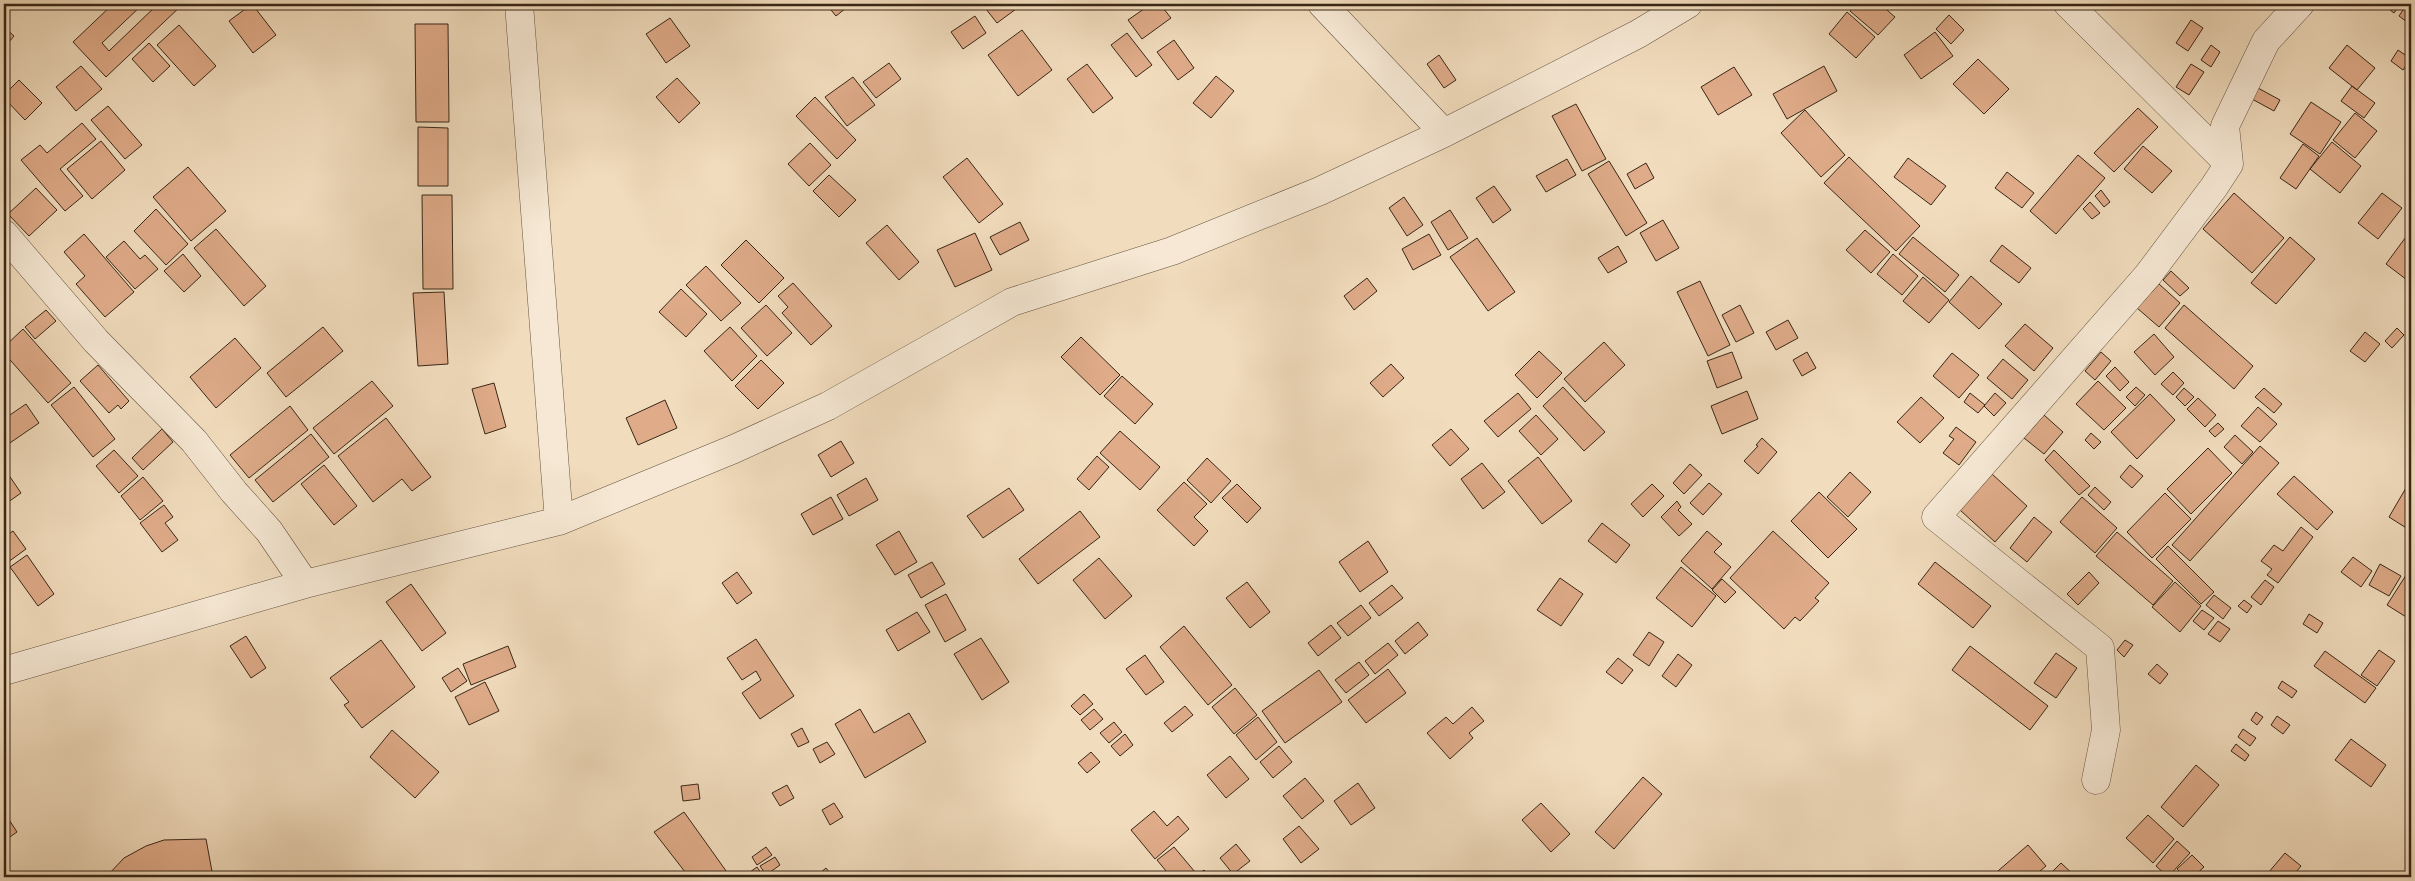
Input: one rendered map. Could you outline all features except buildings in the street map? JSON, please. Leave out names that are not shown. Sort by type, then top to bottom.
[{"type":"street","points":[[519,4],[559,521]]},
{"type":"street","points":[[1322,4],[1444,133]]},
{"type":"street","points":[[4,671],[305,584],[559,521],[734,449],[828,406],[1012,302],[1172,251],[1320,191],[1444,133],[1638,34],[1688,4]]},
{"type":"street","points":[[2068,4],[2229,164]]},
{"type":"street","points":[[2096,780],[2106,730],[2100,648],[1936,517],[2148,275],[2229,164],[2226,126],[2266,41],[2300,4]]},
{"type":"street","points":[[4,234],[96,341],[194,442],[268,531],[305,584]]}]
